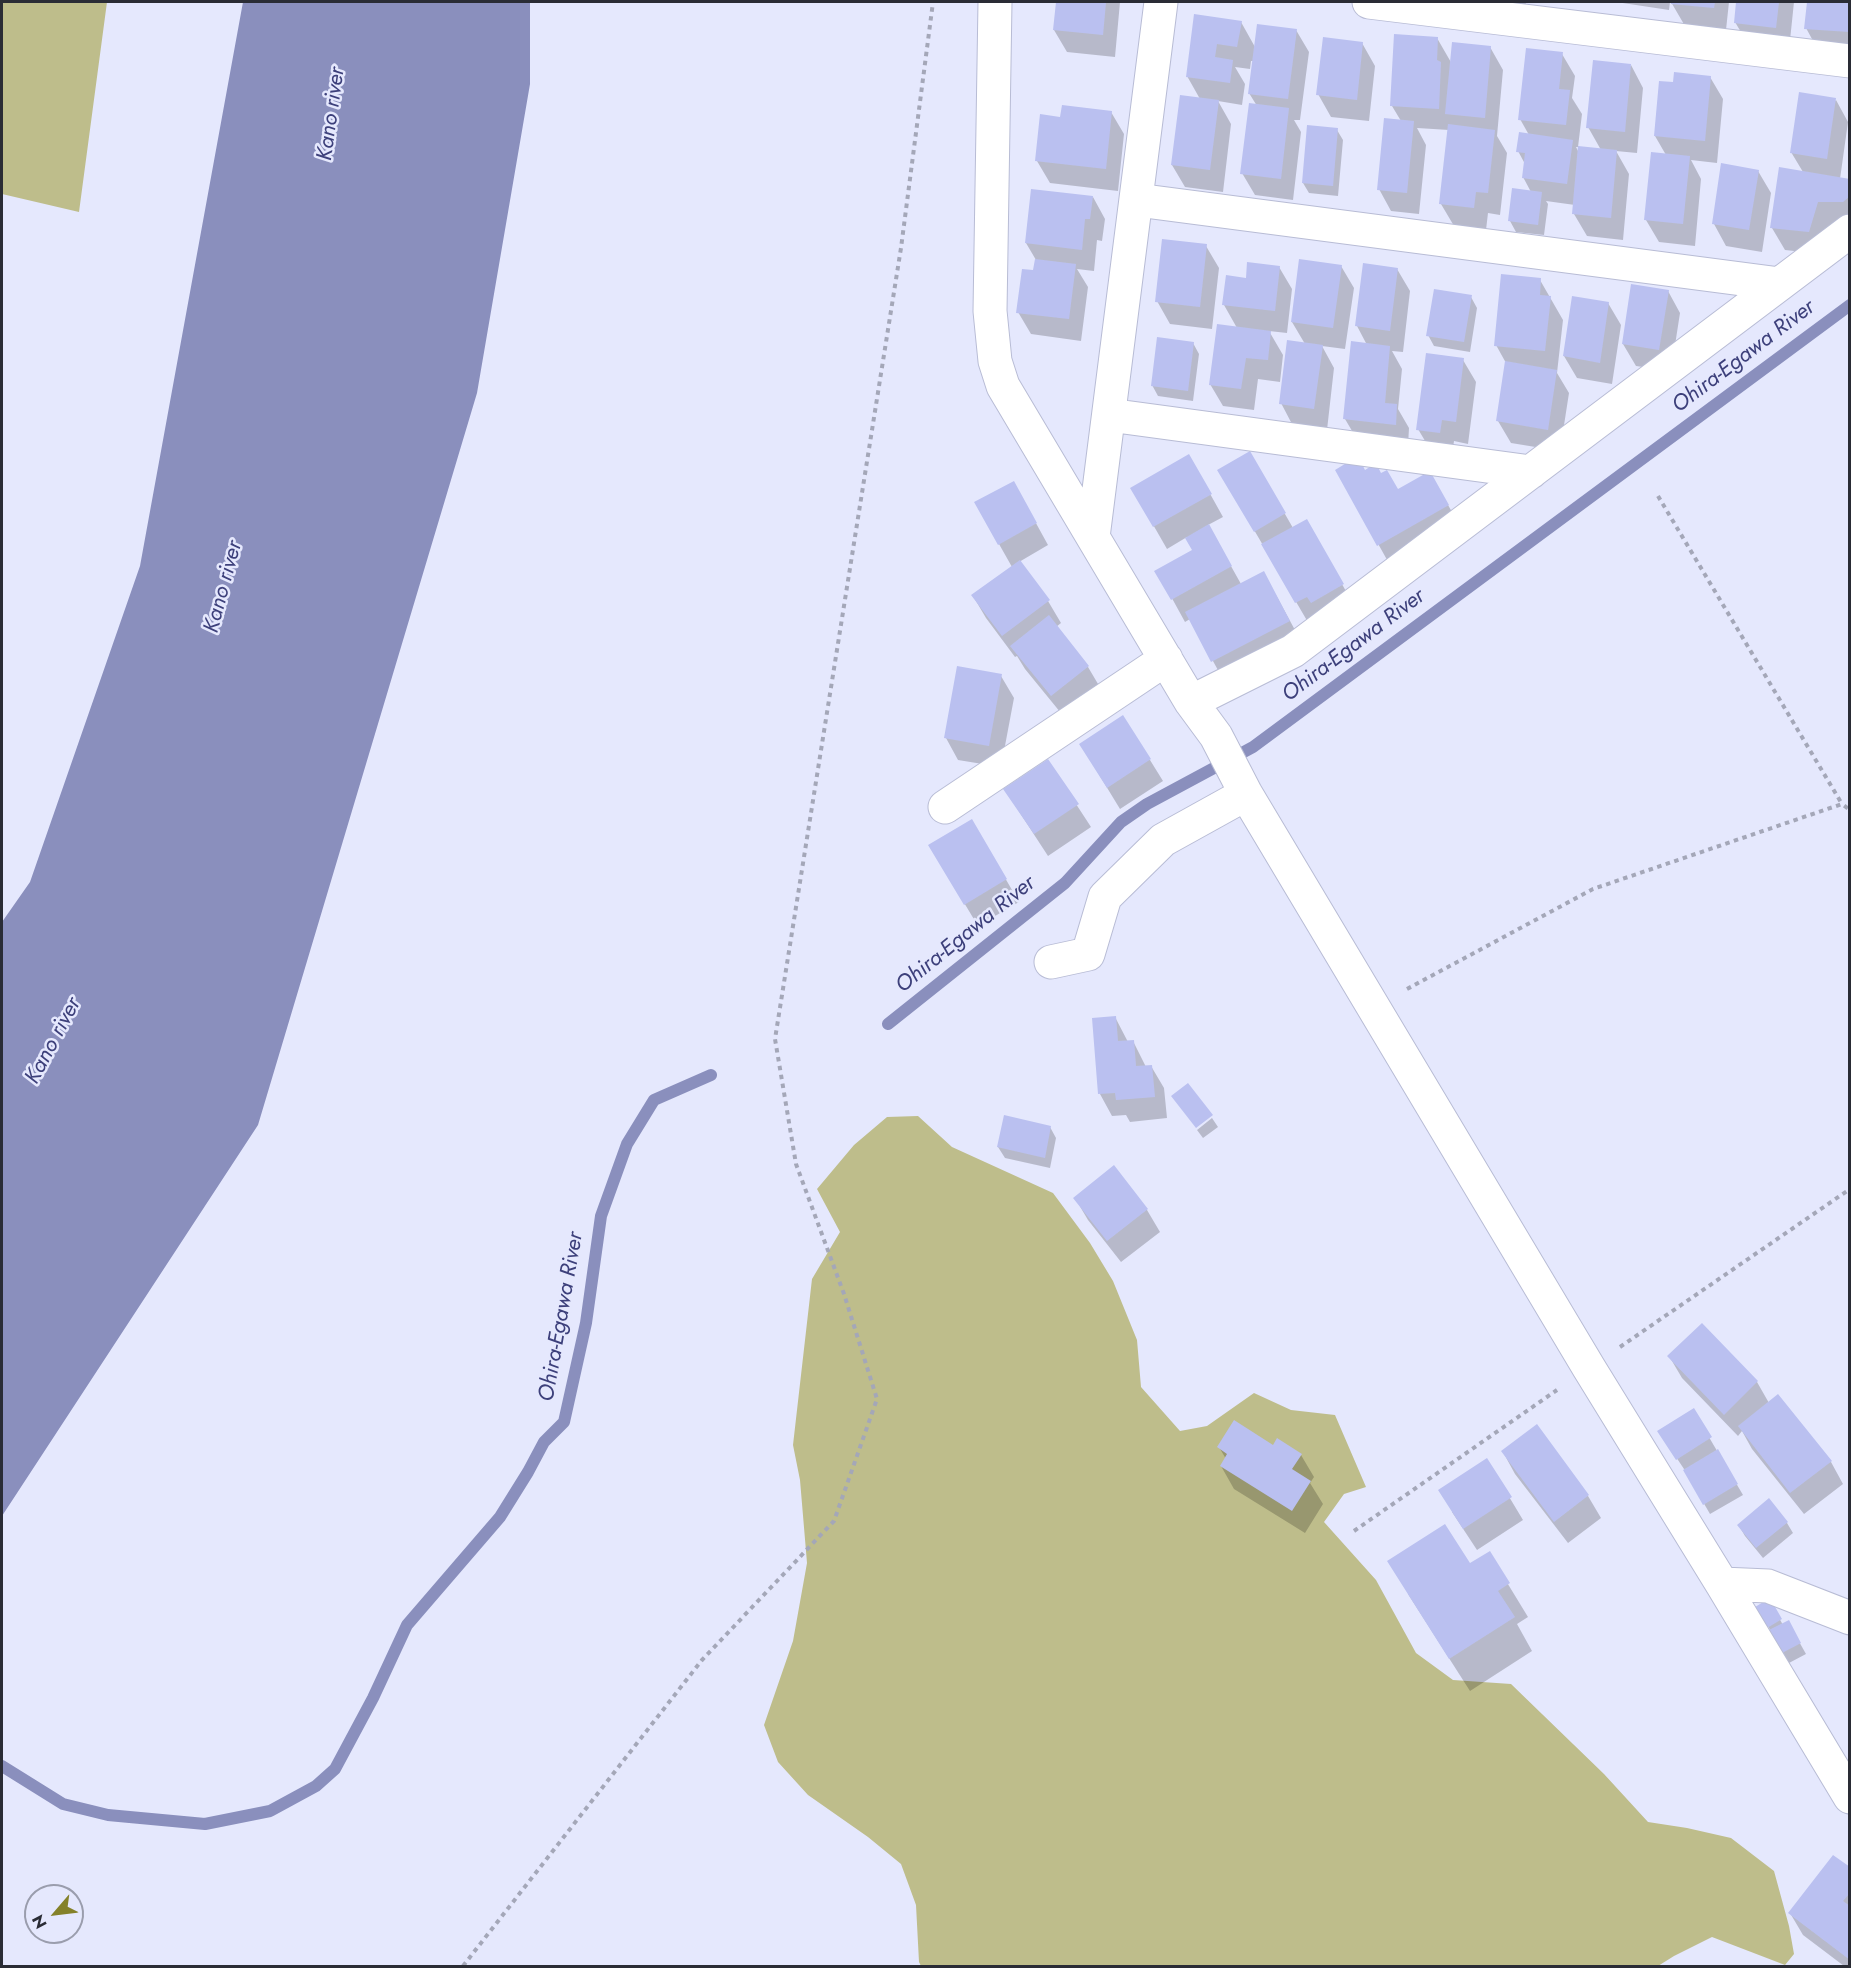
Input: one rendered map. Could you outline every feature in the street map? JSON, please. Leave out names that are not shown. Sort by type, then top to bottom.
[{"type":"street","points":[[996,2],[990,311],[995,362],[1003,386],[1191,702],[1216,735],[1244,789],[1589,1368],[1850,1797]]},
{"type":"street","points":[[1093,537],[1161,2]]},
{"type":"street","points":[[1369,2],[1850,61]]},
{"type":"street","points":[[1137,200],[1780,284]]},
{"type":"street","points":[[1191,702],[1293,651],[1850,231]]},
{"type":"street","points":[[1109,415],[1531,472]]},
{"type":"street","points":[[945,807],[1166,659]]},
{"type":"street","points":[[1051,962],[1088,954],[1105,897],[1162,840],[1244,789]]},
{"type":"street","points":[[1722,1584],[1768,1586],[1850,1618]]},
{"type":"path","points":[[463,1966],[702,1659],[834,1521],[877,1399],[844,1294],[796,1164],[775,1039],[901,248],[933,2]]},
{"type":"path","points":[[1658,495],[1842,804],[1850,810]]},
{"type":"path","points":[[1375,1007],[1593,889],[1842,804]]},
{"type":"shaded area","points":[[2,2],[107,2],[79,212],[2,194]]},
{"type":"shaded area","points":[[918,1116],[952,1147],[1053,1193],[1090,1243],[1113,1281],[1137,1340],[1141,1387],[1180,1431],[1207,1426],[1254,1393],[1291,1410],[1335,1415],[1366,1487],[1344,1494],[1324,1522],[1376,1580],[1416,1653],[1453,1680],[1511,1684],[1604,1774],[1648,1822],[1731,1838],[1774,1871],[1794,1954],[1785,1965],[1712,1937],[1658,1966],[921,1966],[916,1905],[901,1864],[868,1837],[808,1795],[778,1762],[764,1725],[793,1641],[807,1563],[800,1480],[793,1445],[812,1279],[840,1232],[817,1189],[854,1145],[887,1117]]},
{"type":"water","name":"Kano river","points":[[243,2],[530,2],[530,84],[477,393],[258,1125],[2,1516],[2,922],[30,882],[140,566]]},
{"type":"building","points":[[1056,2],[1106,2],[1103,35],[1053,30]]},
{"type":"building","points":[[1671,2],[1715,2],[1714,8],[1671,4]]},
{"type":"building","points":[[1736,2],[1779,2],[1776,28],[1734,23]]},
{"type":"building","points":[[1807,2],[1850,2],[1850,32],[1804,29]]},
{"type":"building","points":[[1194,14],[1242,21],[1237,47],[1217,44],[1215,57],[1233,60],[1230,83],[1186,77]]},
{"type":"building","points":[[1257,24],[1297,29],[1288,99],[1248,94]]},
{"type":"building","points":[[1394,34],[1438,37],[1437,60],[1441,62],[1439,109],[1390,106]]},
{"type":"building","points":[[1323,37],[1363,42],[1357,100],[1316,95]]},
{"type":"building","points":[[1452,42],[1491,46],[1485,118],[1445,114]]},
{"type":"building","points":[[1526,48],[1563,52],[1559,89],[1570,90],[1566,125],[1518,120]]},
{"type":"building","points":[[1593,60],[1631,64],[1625,132],[1586,128]]},
{"type":"building","points":[[1674,72],[1711,76],[1705,141],[1654,136],[1659,81],[1673,82]]},
{"type":"building","points":[[1799,92],[1836,98],[1827,159],[1790,153]]},
{"type":"building","points":[[1180,95],[1219,100],[1210,170],[1171,165]]},
{"type":"building","points":[[1249,103],[1289,108],[1281,179],[1240,174]]},
{"type":"building","points":[[1062,105],[1112,111],[1106,169],[1035,161],[1040,114],[1060,117]]},
{"type":"building","points":[[1384,118],[1414,121],[1407,193],[1377,190]]},
{"type":"building","points":[[1448,124],[1495,130],[1488,193],[1476,192],[1474,208],[1439,204]]},
{"type":"building","points":[[1307,125],[1338,128],[1333,186],[1302,183]]},
{"type":"building","points":[[1519,132],[1573,140],[1567,184],[1522,178],[1525,153],[1516,152]]},
{"type":"building","points":[[1578,146],[1617,150],[1611,218],[1572,214]]},
{"type":"building","points":[[1651,152],[1690,156],[1683,224],[1644,220]]},
{"type":"building","points":[[1721,163],[1759,170],[1749,230],[1712,224]]},
{"type":"building","points":[[1779,167],[1850,179],[1850,196],[1843,202],[1818,202],[1809,232],[1770,228]]},
{"type":"building","points":[[1512,188],[1542,192],[1538,225],[1508,221]]},
{"type":"building","points":[[1031,189],[1093,196],[1090,219],[1085,219],[1082,250],[1025,243]]},
{"type":"building","points":[[1162,239],[1207,244],[1200,307],[1155,302]]},
{"type":"building","points":[[1035,259],[1076,264],[1069,319],[1016,313],[1022,269],[1033,270]]},
{"type":"building","points":[[1299,259],[1342,265],[1333,328],[1291,322]]},
{"type":"building","points":[[1247,262],[1280,266],[1275,311],[1222,305],[1226,275],[1246,278]]},
{"type":"building","points":[[1363,263],[1398,268],[1390,331],[1355,326]]},
{"type":"building","points":[[1501,274],[1541,278],[1540,295],[1551,296],[1545,351],[1494,346]]},
{"type":"building","points":[[1631,284],[1669,290],[1659,350],[1622,344]]},
{"type":"building","points":[[1434,289],[1472,295],[1464,342],[1426,336]]},
{"type":"building","points":[[1572,296],[1609,302],[1600,363],[1563,356]]},
{"type":"building","points":[[1217,324],[1271,331],[1268,360],[1246,358],[1241,389],[1209,385]]},
{"type":"building","points":[[1157,337],[1194,342],[1188,391],[1151,386]]},
{"type":"building","points":[[1287,340],[1323,345],[1314,409],[1279,404]]},
{"type":"building","points":[[1351,341],[1390,346],[1385,403],[1397,404],[1396,425],[1343,419]]},
{"type":"building","points":[[1426,353],[1464,358],[1456,422],[1442,420],[1440,433],[1416,430]]},
{"type":"building","points":[[1505,361],[1557,370],[1548,430],[1496,421]]},
{"type":"building","points":[[1250,451],[1286,513],[1254,532],[1217,470]]},
{"type":"building","points":[[1189,454],[1212,494],[1153,527],[1130,488]]},
{"type":"building","points":[[1358,456],[1365,470],[1376,463],[1381,473],[1387,470],[1398,489],[1430,471],[1449,505],[1377,546],[1335,470]]},
{"type":"building","points":[[1014,481],[1037,523],[998,545],[974,502]]},
{"type":"building","points":[[1307,519],[1344,584],[1311,603],[1307,597],[1295,603],[1261,544]]},
{"type":"building","points":[[1209,524],[1232,566],[1171,600],[1154,571],[1192,550],[1185,538]]},
{"type":"building","points":[[1020,560],[1050,600],[1002,636],[971,595]]},
{"type":"building","points":[[1264,571],[1290,621],[1211,662],[1185,612]]},
{"type":"building","points":[[1049,615],[1089,666],[1051,696],[1010,646]]},
{"type":"building","points":[[957,666],[1002,674],[989,746],[944,738]]},
{"type":"building","points":[[1123,715],[1151,759],[1107,788],[1079,744]]},
{"type":"building","points":[[1048,759],[1079,804],[1034,834],[1003,789]]},
{"type":"building","points":[[972,819],[1007,879],[964,905],[928,845]]},
{"type":"building","points":[[1116,1016],[1118,1041],[1134,1040],[1136,1066],[1152,1065],[1155,1097],[1116,1100],[1115,1093],[1098,1094],[1092,1018]]},
{"type":"building","points":[[1188,1083],[1213,1115],[1196,1128],[1171,1096]]},
{"type":"building","points":[[1004,1115],[1051,1126],[1045,1158],[997,1147]]},
{"type":"building","points":[[1114,1165],[1148,1209],[1107,1241],[1073,1198]]},
{"type":"building","points":[[1702,1323],[1758,1381],[1724,1415],[1667,1356]]},
{"type":"building","points":[[1778,1394],[1832,1461],[1790,1493],[1738,1426]]},
{"type":"building","points":[[1694,1408],[1712,1437],[1676,1460],[1657,1431]]},
{"type":"building","points":[[1234,1420],[1273,1445],[1277,1438],[1302,1454],[1292,1469],[1311,1481],[1292,1511],[1220,1466],[1227,1454],[1217,1447]]},
{"type":"building","points":[[1537,1424],[1589,1495],[1554,1522],[1501,1451]]},
{"type":"building","points":[[1718,1449],[1738,1484],[1703,1505],[1683,1470]]},
{"type":"building","points":[[1487,1458],[1512,1497],[1463,1529],[1438,1490]]},
{"type":"building","points":[[1769,1498],[1788,1522],[1756,1548],[1737,1525]]},
{"type":"building","points":[[1445,1524],[1470,1563],[1490,1551],[1510,1583],[1498,1591],[1515,1617],[1449,1659],[1387,1561]]},
{"type":"building","points":[[1770,1598],[1782,1619],[1767,1628],[1755,1607]]},
{"type":"building","points":[[1789,1620],[1801,1643],[1782,1653],[1769,1630]]},
{"type":"building","points":[[1833,1855],[1850,1867],[1850,1893],[1843,1901],[1850,1906],[1850,1960],[1788,1913]]},
{"type":"waterway","name":"Ohira-Egawa River","points":[[888,1024],[1065,883],[1121,822],[1147,804],[1253,747],[1850,305]]},
{"type":"waterway","name":"Ohira-Egawa River","points":[[2,1766],[63,1804],[108,1815],[205,1824],[270,1811],[316,1786],[335,1769],[373,1698],[407,1625],[500,1517],[544,1442],[564,1422],[586,1323],[601,1216],[627,1144],[654,1100],[711,1075]]}]
